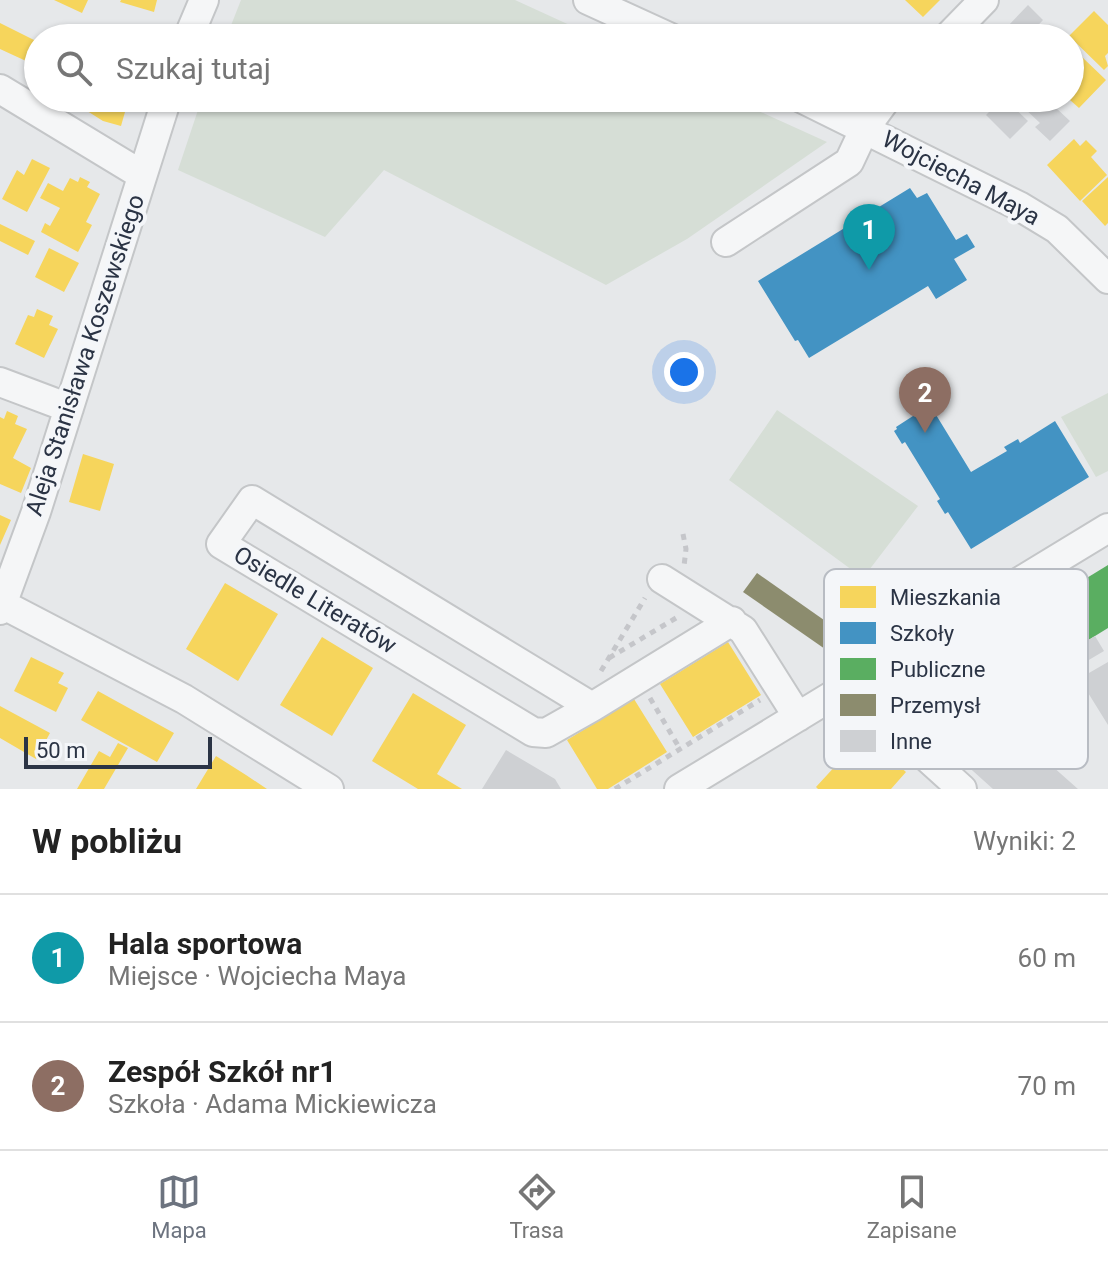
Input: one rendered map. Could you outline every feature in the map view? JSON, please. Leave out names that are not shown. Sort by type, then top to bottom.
[{"type":"street","points":[[194,24],[204,0]]},
{"type":"street","points":[[588,0],[640,24]]},
{"type":"street","points":[[961,24],[984,0]]},
{"type":"street","points":[[0,89],[24,104]]},
{"type":"street","points":[[38,112],[142,175]]},
{"type":"street","name":"Aleja Stanisława Koszewskiego","points":[[1,606],[69,408],[162,112]]},
{"type":"street","name":"Wojciecha Maya","points":[[831,112],[1019,206],[1057,229],[1108,279]]},
{"type":"street","points":[[726,242],[849,162],[865,128],[877,112]]},
{"type":"street","points":[[0,382],[69,408]]},
{"type":"street","name":"Osiedle Literatów","points":[[592,707],[252,500],[221,544],[533,732],[546,733],[592,707],[639,679],[732,621]]},
{"type":"street","points":[[1041,569],[1108,528]]},
{"type":"street","points":[[662,579],[743,630],[798,717]]},
{"type":"street","points":[[1,606],[184,699],[329,789]]},
{"type":"street","points":[[679,789],[824,701]]},
{"type":"street","points":[[932,769],[948,785]]},
{"type":"path","points":[[598,677],[649,591],[662,579]]},
{"type":"path","points":[[608,658],[682,614]]},
{"type":"path","points":[[639,679],[680,749]]},
{"type":"path","points":[[615,789],[780,688]]},
{"type":"shaded area","points":[[241,0],[515,0],[567,24],[232,24]]},
{"type":"shaded area","points":[[197,112],[761,112],[827,142],[687,239],[606,285],[384,170],[325,237],[178,170]]},
{"type":"shaded area","points":[[1108,393],[1108,471],[1096,477],[1061,417]]},
{"type":"shaded area","points":[[777,410],[918,506],[870,569],[851,569],[729,480]]},
{"type":"building: Mieszkania","points":[[54,0],[88,0],[82,13]]},
{"type":"building: Mieszkania","points":[[121,0],[157,0],[154,12]]},
{"type":"building: Mieszkania","points":[[905,0],[940,0],[923,17]]},
{"type":"building: Mieszkania","points":[[1094,11],[1108,25],[1108,53],[1105,56],[1108,66],[1104,70],[1084,51],[1084,24],[1081,24]]},
{"type":"building: Mieszkania","points":[[0,23],[24,35],[24,60],[0,49]]},
{"type":"building: Mieszkania","points":[[1084,59],[1106,80],[1084,103]]},
{"type":"building: Mieszkania","points":[[89,112],[125,112],[121,126],[103,121]]},
{"type":"building: Mieszkania","points":[[1074,139],[1080,146],[1086,140],[1097,151],[1091,157],[1107,175],[1080,201],[1047,165]]},
{"type":"building: Mieszkania","points":[[32,159],[50,168],[27,212],[2,199],[17,170],[24,175]]},
{"type":"building: Mieszkania","points":[[80,177],[90,182],[87,187],[100,194],[86,222],[92,225],[78,252],[41,232],[45,223],[50,226],[60,208],[40,198],[48,183],[63,191],[70,178],[78,182]]},
{"type":"building: Mieszkania","points":[[1108,177],[1108,223],[1105,226],[1082,201]]},
{"type":"building: Mieszkania","points":[[0,224],[35,241],[28,255],[0,241]]},
{"type":"building: Mieszkania","points":[[49,248],[79,263],[64,292],[35,277]]},
{"type":"building: Mieszkania","points":[[37,309],[53,316],[49,325],[58,329],[44,358],[15,344],[28,315],[34,317]]},
{"type":"building: Mieszkania","points":[[7,411],[18,416],[15,424],[27,429],[13,458],[31,468],[21,493],[0,484],[0,417],[4,419]]},
{"type":"building: Mieszkania","points":[[83,454],[114,464],[100,511],[69,502]]},
{"type":"building: Mieszkania","points":[[0,515],[11,520],[0,545]]},
{"type":"building: Mieszkania","points":[[225,583],[278,614],[238,681],[186,649]]},
{"type":"building: Mieszkania","points":[[322,637],[373,668],[332,736],[280,705]]},
{"type":"building: Mieszkania","points":[[728,642],[761,695],[693,737],[660,684]]},
{"type":"building: Mieszkania","points":[[31,657],[64,673],[58,683],[68,688],[56,712],[14,691]]},
{"type":"building: Mieszkania","points":[[98,691],[174,733],[157,762],[81,720]]},
{"type":"building: Mieszkania","points":[[413,693],[466,725],[437,774],[462,789],[418,789],[372,761]]},
{"type":"building: Mieszkania","points":[[634,699],[667,752],[608,789],[597,789],[567,740]]},
{"type":"building: Mieszkania","points":[[0,706],[50,733],[36,759],[0,738]]},
{"type":"building: Mieszkania","points":[[118,743],[128,748],[104,789],[77,789],[99,751],[110,757]]},
{"type":"building: Mieszkania","points":[[216,756],[246,775],[267,789],[196,789]]},
{"type":"building: Mieszkania","points":[[833,769],[903,769],[906,772],[891,789],[816,787]]},
{"type":"building: Szkoły","points":[[910,188],[917,198],[927,193],[956,240],[967,234],[975,247],[954,259],[967,280],[936,299],[928,286],[809,358],[758,281]]},
{"type":"building: Szkoły","points":[[930,405],[971,472],[1007,451],[1004,447],[1018,439],[1020,443],[1055,421],[1089,477],[971,549],[948,512],[945,514],[937,501],[940,499],[905,442],[902,444],[894,431]]},
{"type":"building: Publiczne","points":[[1108,565],[1108,628],[1088,640],[1088,577]]},
{"type":"building: Przemysł","points":[[757,573],[824,620],[824,648],[743,592]]},
{"type":"building: Inne","points":[[1028,5],[1043,20],[1039,24],[1010,24]]},
{"type":"building: Inne","points":[[989,112],[1019,112],[1028,121],[1010,139],[986,115]]},
{"type":"building: Inne","points":[[1028,112],[1060,112],[1070,121],[1050,141],[1035,127],[1040,123]]},
{"type":"building: Inne","points":[[1095,636],[1104,651],[1088,660],[1088,640]]},
{"type":"building: Inne","points":[[1108,662],[1108,725],[1088,693],[1088,674]]},
{"type":"building: Inne","points":[[506,750],[555,779],[561,789],[482,789]]},
{"type":"building: Inne","points":[[971,769],[1055,769],[1078,789],[993,789]]},
{"type":"place","name":"Hala sportowa","points":[[869,270]]},
{"type":"place","name":"Zespół Szkół nr1","points":[[925,433]]}]
